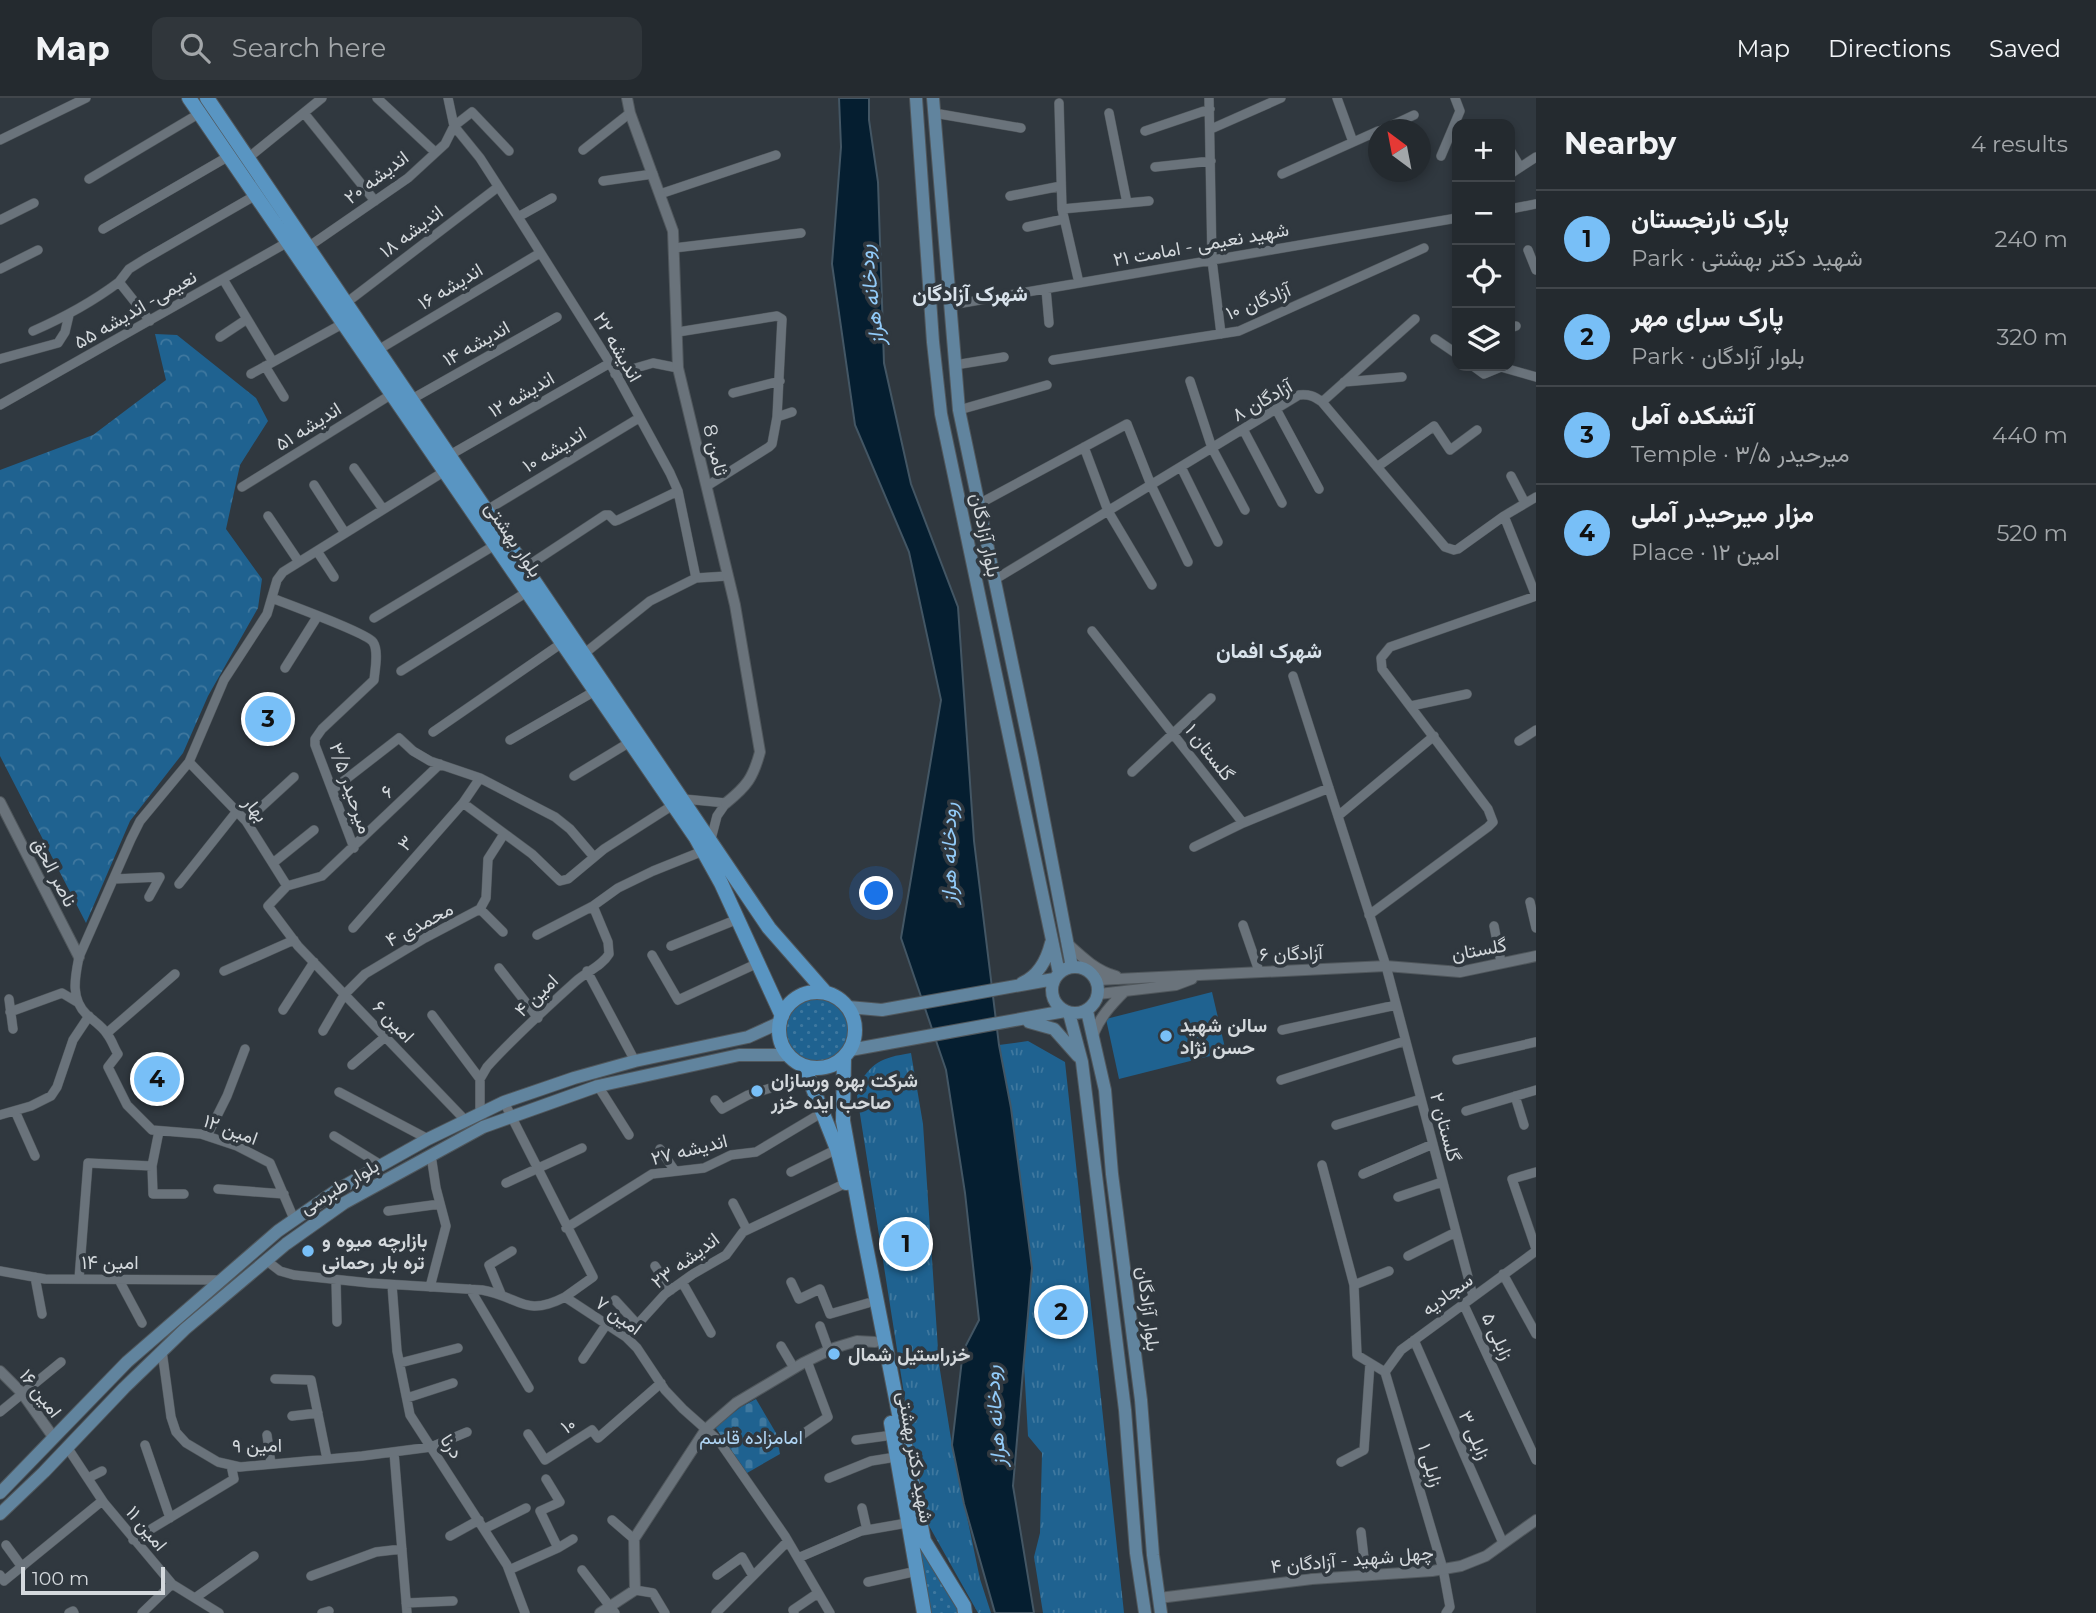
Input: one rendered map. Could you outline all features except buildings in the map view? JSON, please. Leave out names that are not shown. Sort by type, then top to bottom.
[{"type":"main road","name":"بلوار بهشتی","points":[[189,98],[344,323],[450,454],[585,653],[707,845],[769,928],[826,993]]},
{"type":"main road","name":"بلوار بهشتی","points":[[207,98],[378,349],[445,471],[630,742],[678,802]]},
{"type":"main road","name":"بلوار آزادگان","points":[[916,98],[933,342],[941,414],[1052,937],[1057,976]]},
{"type":"main road","name":"بلوار آزادگان","points":[[933,98],[959,410],[1031,751],[1072,967]]},
{"type":"main road","points":[[1007,727],[1024,721]]},
{"type":"main road","points":[[1013,754],[1031,751]]},
{"type":"main road","name":"بلوار بهشتی","points":[[707,845],[781,1019]]},
{"type":"main road","points":[[1015,986],[1031,979],[1047,957],[1052,937]]},
{"type":"main road","points":[[847,1054],[855,1028],[848,1007],[826,993],[815,992],[795,999],[781,1019],[780,1040],[789,1055],[806,1071],[825,1067],[847,1054],[887,1041],[1067,1012],[1079,1014],[1095,1004],[1099,994],[1097,980],[1087,969],[1072,967],[1057,976],[1015,986],[882,1010],[848,1007]]},
{"type":"main road","points":[[1057,976],[1052,988],[1053,997],[1057,1006],[1067,1012]]},
{"type":"main road","name":"بلوار آزادگان","points":[[1087,1010],[1105,1090],[1161,1613]]},
{"type":"main road","name":"بلوار آزادگان","points":[[1067,1012],[1082,1062],[1125,1410],[1136,1553],[1145,1613]]},
{"type":"main road","name":"بلوار طبرسی","points":[[0,1493],[127,1362],[220,1280],[295,1219],[337,1190],[465,1119],[504,1102],[573,1078],[635,1061],[748,1037],[781,1019]]},
{"type":"main road","points":[[1022,1020],[1054,1029],[1082,1062]]},
{"type":"main road","name":"شهید دکتر بهشتی","points":[[847,1054],[843,1121],[923,1541],[964,1606],[965,1613]]},
{"type":"main road","name":"بلوار طبرسی","points":[[0,1514],[162,1351],[311,1224],[344,1203],[431,1155],[510,1116],[598,1086],[739,1055],[789,1055]]},
{"type":"main road","name":"شهید دکتر بهشتی","points":[[806,1071],[837,1149],[846,1183],[924,1613]]},
{"type":"main road","points":[[1111,1308],[1129,1305]]},
{"type":"main road","points":[[1115,1341],[1133,1338]]},
{"type":"street","points":[[0,140],[86,98]]},
{"type":"street","points":[[248,158],[322,98]]},
{"type":"street","points":[[377,98],[435,152]]},
{"type":"street","points":[[448,98],[454,126],[472,112],[509,151]]},
{"type":"street","name":"ثامن 8","points":[[627,98],[630,114],[673,231],[678,368],[735,605],[760,752],[755,772],[746,788],[726,803]]},
{"type":"street","points":[[1209,98],[1212,260],[1221,334]]},
{"type":"street","points":[[1211,129],[1281,98]]},
{"type":"street","points":[[1337,98],[1353,142]]},
{"type":"street","points":[[1441,156],[1461,111],[1455,98]]},
{"type":"street","points":[[1059,103],[1063,214],[1079,283]]},
{"type":"street","points":[[1145,131],[1210,109]]},
{"type":"street","points":[[89,180],[200,113]]},
{"type":"street","points":[[304,113],[375,201]]},
{"type":"street","points":[[934,113],[1021,128]]},
{"type":"street","points":[[1109,113],[1128,203]]},
{"type":"street","points":[[583,150],[630,114]]},
{"type":"street","points":[[1405,119],[1414,115]]},
{"type":"street","name":"اندیشه ۲۰","points":[[308,247],[408,178],[444,144],[454,126]]},
{"type":"street","name":"اندیشه ۲۲","points":[[454,126],[480,158],[610,363],[678,491],[696,578]]},
{"type":"street","points":[[1282,174],[1368,135]]},
{"type":"street","points":[[660,194],[776,155]]},
{"type":"street","points":[[103,229],[229,156]]},
{"type":"street","points":[[1515,170],[1536,157]]},
{"type":"street","points":[[1515,158],[1520,167]]},
{"type":"street","points":[[1155,167],[1212,162]]},
{"type":"street","points":[[603,181],[653,174]]},
{"type":"street","points":[[1010,196],[1061,186]]},
{"type":"street","name":"اندیشه ۱۸","points":[[346,303],[498,187]]},
{"type":"street","points":[[33,331],[93,301],[145,259],[256,195]]},
{"type":"street","points":[[518,217],[552,198]]},
{"type":"street","points":[[1027,227],[1063,214],[1149,201]]},
{"type":"street","points":[[0,220],[34,204]]},
{"type":"street","points":[[1515,208],[1536,204]]},
{"type":"street","name":"شهید نعیمی - امامت ۲۱","points":[[951,305],[1452,219]]},
{"type":"street","points":[[674,248],[801,233]]},
{"type":"street","name":"نعیمی- اندیشه ۵۵","points":[[0,405],[288,242]]},
{"type":"street","name":"آزادگان ۱۰","points":[[1053,360],[1239,331],[1424,248]]},
{"type":"street","points":[[0,270],[38,250]]},
{"type":"street","points":[[1528,250],[1536,270]]},
{"type":"street","name":"اندیشه ۱۶","points":[[378,349],[540,253]]},
{"type":"street","points":[[223,279],[247,319],[284,397]]},
{"type":"street","points":[[118,282],[150,321]]},
{"type":"street","points":[[1046,289],[1049,323]]},
{"type":"street","points":[[0,359],[58,343],[65,332],[69,315]]},
{"type":"street","points":[[678,331],[777,316],[782,319],[780,381],[772,444],[707,486]]},
{"type":"street","name":"اندیشه ۱۴","points":[[402,397],[557,317]]},
{"type":"street","points":[[220,337],[247,319]]},
{"type":"street","points":[[1322,402],[1415,319]]},
{"type":"street","points":[[251,374],[344,323]]},
{"type":"street","points":[[1435,339],[1452,351]]},
{"type":"street","points":[[955,365],[1004,357]]},
{"type":"street","name":"اندیشه ۱۲","points":[[450,454],[610,363]]},
{"type":"street","points":[[615,374],[653,363],[678,368]]},
{"type":"street","points":[[1515,370],[1536,377]]},
{"type":"street","points":[[1345,382],[1402,377]]},
{"type":"street","points":[[733,393],[780,381]]},
{"type":"street","points":[[1190,381],[1212,448],[1245,510]]},
{"type":"street","points":[[959,410],[1047,385]]},
{"type":"street","name":"آزادگان ۸","points":[[994,580],[1299,395],[1311,395],[1322,402],[1449,550],[1458,549],[1504,516]]},
{"type":"street","name":"اندیشه ۵۱","points":[[242,487],[402,397]]},
{"type":"street","points":[[1276,409],[1319,489]]},
{"type":"street","points":[[776,417],[792,412]]},
{"type":"street","name":"اندیشه ۱۰","points":[[487,510],[639,418]]},
{"type":"street","points":[[977,505],[1127,424],[1151,485],[1188,562]]},
{"type":"street","points":[[1377,467],[1434,426],[1450,450],[1477,430]]},
{"type":"street","points":[[1243,429],[1282,503]]},
{"type":"street","points":[[1084,447],[1108,511],[1152,585]]},
{"type":"street","points":[[1181,467],[1218,542]]},
{"type":"street","points":[[354,468],[383,509]]},
{"type":"street","points":[[78,1002],[75,989],[79,957],[131,839],[140,821],[189,762],[223,680],[267,614],[277,580],[283,572],[445,471]]},
{"type":"street","points":[[1510,477],[1525,503]]},
{"type":"street","points":[[314,485],[345,533]]},
{"type":"street","points":[[526,567],[605,515],[618,520],[678,491]]},
{"type":"street","points":[[1369,915],[1493,822],[1488,809],[1382,669],[1381,658],[1384,651],[1390,647],[1536,596],[1504,516],[1536,497]]},
{"type":"street","points":[[268,516],[299,562]]},
{"type":"street","points":[[373,618],[495,545]]},
{"type":"street","points":[[317,551],[334,577]]},
{"type":"street","points":[[585,653],[650,601],[696,578],[727,576]]},
{"type":"street","points":[[401,671],[527,592]]},
{"type":"street","points":[[272,598],[317,617],[285,668]]},
{"type":"street","name":"میرحیدر ۳/۵","points":[[317,617],[350,628],[373,642],[376,652],[374,680],[317,734],[315,745],[354,848]]},
{"type":"street","name":"گلستان ۱","points":[[1092,631],[1243,823]]},
{"type":"street","points":[[433,732],[562,643]]},
{"type":"street","points":[[1293,676],[1385,967]]},
{"type":"street","points":[[510,740],[595,691]]},
{"type":"street","points":[[1411,706],[1466,694]]},
{"type":"street","points":[[1132,772],[1211,698]]},
{"type":"street","points":[[1519,741],[1536,730]]},
{"type":"street","points":[[1338,816],[1434,736]]},
{"type":"street","points":[[332,790],[399,738],[430,761],[480,778],[555,817],[570,829],[594,857]]},
{"type":"street","points":[[574,776],[630,742]]},
{"type":"street","name":"بهار","points":[[189,762],[246,821],[287,886]]},
{"type":"street","name":"۶","points":[[287,886],[322,876],[440,764]]},
{"type":"street","points":[[246,821],[294,777]]},
{"type":"street","name":"۳","points":[[353,928],[463,803],[480,778]]},
{"type":"street","points":[[1194,847],[1243,823],[1329,788]]},
{"type":"street","name":"ناصر الحق","points":[[0,802],[79,957]]},
{"type":"street","points":[[463,803],[532,854],[553,877],[564,881],[594,857],[678,802],[726,803]]},
{"type":"street","points":[[537,935],[593,906],[618,888],[707,845],[717,816],[726,803]]},
{"type":"street","points":[[179,884],[237,810]]},
{"type":"street","points":[[272,863],[314,830]]},
{"type":"street","name":"محمدی ۴","points":[[323,1031],[344,995],[365,974],[480,909],[486,898],[488,859],[504,834]]},
{"type":"street","points":[[114,879],[160,877],[149,897]]},
{"type":"street","name":"امین ۶","points":[[287,886],[268,906],[296,943],[465,1119]]},
{"type":"street","points":[[1530,902],[1536,928]]},
{"type":"street","name":"امین ۴","points":[[480,1079],[487,1066],[501,1052],[587,971],[603,962],[610,949],[593,906]]},
{"type":"street","points":[[480,909],[503,932]]},
{"type":"street","points":[[671,946],[738,919]]},
{"type":"street","points":[[1242,925],[1259,971]]},
{"type":"street","points":[[1494,926],[1501,962]]},
{"type":"street","points":[[224,971],[296,943]]},
{"type":"street","points":[[1069,945],[1085,960],[1106,973],[1122,978]]},
{"type":"street","points":[[652,955],[678,1000],[758,963]]},
{"type":"street","name":"گلستان","points":[[1385,967],[1448,973],[1536,956]]},
{"type":"street","points":[[283,1010],[314,962]]},
{"type":"street","name":"آزادگان ۶","points":[[1097,980],[1385,967]]},
{"type":"street","name":"گلستان ۲","points":[[1385,967],[1473,1296]]},
{"type":"street","points":[[499,968],[538,1018]]},
{"type":"street","points":[[587,971],[635,1061]]},
{"type":"street","points":[[107,1032],[175,974]]},
{"type":"street","name":"آزادگان ۶","points":[[1099,994],[1176,985],[1198,977]]},
{"type":"street","points":[[1093,1035],[1098,1021],[1125,991]]},
{"type":"street","points":[[10,1012],[62,993],[78,1002],[107,1032],[118,1054],[108,1068],[127,1105],[152,1130],[159,1131],[152,1166],[153,1194],[184,1194]]},
{"type":"street","points":[[9,999],[13,1029]]},
{"type":"street","points":[[1282,1030],[1396,1005]]},
{"type":"street","points":[[432,1014],[480,1079],[480,1112]]},
{"type":"street","points":[[0,1115],[32,1106],[51,1096],[58,1087],[73,1040],[89,1016]]},
{"type":"street","points":[[352,1065],[385,1037]]},
{"type":"street","points":[[1281,1080],[1405,1041]]},
{"type":"street","points":[[1457,1060],[1536,1042]]},
{"type":"street","points":[[207,1136],[227,1096],[245,1049]]},
{"type":"street","points":[[715,1100],[722,1109],[806,1071]]},
{"type":"street","points":[[598,1086],[629,1135]]},
{"type":"street","points":[[1466,1111],[1536,1090]]},
{"type":"street","points":[[339,1092],[428,1139]]},
{"type":"street","points":[[1515,1096],[1524,1125]]},
{"type":"street","points":[[1336,1125],[1421,1099]]},
{"type":"street","points":[[267,1261],[280,1271],[295,1275],[392,1285],[470,1289],[501,1294],[534,1308],[547,1306],[565,1297],[593,1277],[504,1102]]},
{"type":"street","points":[[15,1111],[35,1156]]},
{"type":"street","name":"اندیشه ۲۷","points":[[566,1228],[652,1174],[704,1168],[731,1155],[756,1152],[823,1112]]},
{"type":"street","name":"امین ۱۲","points":[[159,1131],[207,1136],[237,1146],[270,1163],[295,1219]]},
{"type":"street","points":[[334,1136],[381,1165]]},
{"type":"street","points":[[1363,1174],[1433,1144]]},
{"type":"street","points":[[506,1183],[582,1148]]},
{"type":"street","points":[[660,1149],[674,1171]]},
{"type":"street","points":[[791,1172],[837,1149]]},
{"type":"street","points":[[429,1287],[446,1226],[431,1155]]},
{"type":"street","points":[[79,1279],[88,1163],[152,1166]]},
{"type":"street","points":[[1322,1165],[1354,1285],[1357,1355],[1385,1372]]},
{"type":"street","points":[[1536,1172],[1513,1179],[1536,1250]]},
{"type":"street","points":[[1398,1197],[1443,1182]]},
{"type":"street","name":"اندیشه ۲۳","points":[[626,1337],[671,1290],[726,1255],[743,1232],[846,1183]]},
{"type":"street","points":[[218,1189],[284,1194]]},
{"type":"street","points":[[733,1203],[747,1230]]},
{"type":"street","points":[[388,1211],[440,1204]]},
{"type":"street","points":[[1408,1256],[1456,1232]]},
{"type":"street","name":"سجادیه","points":[[1385,1372],[1401,1350],[1536,1250]]},
{"type":"street","points":[[501,1294],[489,1265],[512,1251]]},
{"type":"street","points":[[654,1266],[671,1290]]},
{"type":"street","name":"امین ۱۴","points":[[0,1271],[35,1277],[79,1279],[220,1280]]},
{"type":"street","points":[[1354,1285],[1389,1271]]},
{"type":"street","points":[[1503,1274],[1536,1334]]},
{"type":"street","points":[[35,1277],[42,1314]]},
{"type":"street","points":[[119,1280],[142,1323]]},
{"type":"street","points":[[336,1280],[337,1322]]},
{"type":"street","points":[[682,1282],[711,1334]]},
{"type":"street","points":[[791,1282],[799,1299],[820,1289],[830,1314],[868,1303]]},
{"type":"street","name":"درنا","points":[[392,1285],[400,1363],[410,1415],[509,1570],[524,1613]]},
{"type":"street","points":[[470,1289],[529,1388]]},
{"type":"street","name":"امین ۷","points":[[565,1297],[626,1337],[683,1409],[706,1429],[733,1459],[788,1541],[830,1613]]},
{"type":"street","points":[[615,1300],[637,1324]]},
{"type":"street","name":"زابلی ۵","points":[[1463,1303],[1536,1460]]},
{"type":"street","points":[[583,1359],[606,1325]]},
{"type":"street","points":[[820,1326],[829,1351]]},
{"type":"street","name":"زابلی ۳","points":[[1414,1340],[1503,1544]]},
{"type":"street","points":[[635,1590],[634,1539],[706,1429],[736,1403],[807,1361],[857,1341],[875,1342]]},
{"type":"street","points":[[780,1346],[794,1368]]},
{"type":"street","points":[[400,1363],[458,1348]]},
{"type":"street","name":"امین ۹","points":[[162,1351],[171,1417],[176,1432],[186,1443],[218,1462],[240,1467],[431,1447],[467,1432]]},
{"type":"street","points":[[800,1436],[828,1417],[807,1361]]},
{"type":"street","points":[[0,1412],[61,1362]]},
{"type":"street","points":[[1340,1462],[1364,1450],[1370,1363]]},
{"type":"street","name":"امین ۱۶","points":[[0,1371],[22,1393],[54,1438]]},
{"type":"street","name":"زابلی ۱","points":[[1385,1372],[1443,1569],[1450,1607],[1446,1613]]},
{"type":"street","points":[[275,1379],[311,1380],[327,1459]]},
{"type":"street","points":[[407,1398],[453,1383]]},
{"type":"street","name":"۱۰","points":[[528,1434],[545,1460],[593,1430],[598,1438],[661,1383]]},
{"type":"street","points":[[292,1416],[318,1413]]},
{"type":"street","points":[[267,1435],[271,1464]]},
{"type":"street","points":[[856,1440],[893,1435]]},
{"type":"street","points":[[145,1445],[170,1518]]},
{"type":"street","name":"امین ۱۱","points":[[67,1447],[102,1502],[172,1584],[215,1612]]},
{"type":"street","points":[[394,1451],[407,1608],[453,1601]]},
{"type":"street","points":[[829,1478],[871,1461],[896,1457]]},
{"type":"street","points":[[133,1540],[234,1479],[231,1465]]},
{"type":"street","points":[[88,1478],[102,1471]]},
{"type":"street","points":[[546,1479],[560,1502],[540,1511],[558,1548]]},
{"type":"street","points":[[0,1575],[4,1581],[102,1502]]},
{"type":"street","points":[[484,1529],[526,1508]]},
{"type":"street","points":[[862,1508],[867,1530]]},
{"type":"street","points":[[450,1536],[478,1520]]},
{"type":"street","points":[[612,1520],[634,1539]]},
{"type":"street","name":"چهل شهید - آزادگان ۴","points":[[1159,1598],[1461,1566],[1486,1556],[1536,1520]]},
{"type":"street","points":[[798,1558],[867,1530],[908,1523]]},
{"type":"street","points":[[1360,1532],[1366,1575]]},
{"type":"street","points":[[509,1570],[573,1539]]},
{"type":"street","points":[[716,1613],[788,1541]]},
{"type":"street","points":[[6,1545],[22,1567]]},
{"type":"street","points":[[311,1576],[376,1552],[402,1549]]},
{"type":"street","points":[[195,1598],[254,1556]]},
{"type":"street","points":[[717,1575],[742,1558],[753,1576]]},
{"type":"street","points":[[582,1570],[594,1589],[613,1610]]},
{"type":"street","points":[[868,1582],[917,1572]]},
{"type":"street","points":[[142,1613],[172,1584]]},
{"type":"street","points":[[600,1613],[613,1610],[635,1590],[653,1592],[666,1613]]},
{"type":"street","points":[[794,1613],[793,1611],[818,1593]]},
{"type":"green space","points":[[155,334],[177,335],[256,398],[268,421],[240,465],[226,529],[262,579],[258,608],[208,696],[183,753],[130,821],[86,923],[0,756],[0,470],[93,435],[166,380]]},
{"type":"green space","points":[[817,992],[831,995],[844,1003],[852,1016],[855,1030],[852,1044],[844,1057],[831,1065],[817,1068],[803,1065],[790,1057],[782,1044],[779,1030],[782,1016],[790,1003],[803,995]]},
{"type":"green space","name":"سالن شهید حسن نژاد","points":[[1212,992],[1226,1052],[1119,1079],[1106,1019]]},
{"type":"green space","points":[[1028,1041],[1065,1062],[1124,1613],[1043,1613],[1034,1557],[1040,1533],[1042,1453],[1028,1436],[1024,1365],[1032,1268],[1011,1108],[999,1045]]},
{"type":"green space","points":[[911,1053],[923,1124],[939,1364],[952,1445],[980,1579],[991,1613],[978,1613],[928,1524],[913,1451],[856,1089],[872,1067],[884,1059]]},
{"type":"green space","name":"امامزاده قاسم","points":[[756,1399],[776,1433],[780,1454],[747,1473],[715,1427]]},
{"type":"green space","points":[[913,1517],[954,1597],[959,1613],[929,1613]]},
{"type":"water","name":"رودخانه هراز","points":[[839,98],[869,98],[869,120],[878,182],[884,363],[911,484],[958,607],[974,841],[999,1045],[1011,1108],[1032,1268],[1013,1486],[1034,1613],[995,1613],[964,1504],[952,1445],[963,1351],[979,1320],[965,1193],[946,1070],[901,938],[941,700],[909,552],[855,425],[832,264],[841,147]]},
{"type":"place","name":"آتشکده آمل","points":[[268,719]]},
{"type":"place","name":"سالن شهید حسن نژاد","points":[[1166,1036]]},
{"type":"place","name":"مزار میرحیدر آملی","points":[[157,1079]]},
{"type":"place","name":"شرکت بهره ورسازان صاحب ایده خزر","points":[[757,1091]]},
{"type":"place","name":"پارک نارنجستان","points":[[906,1244]]},
{"type":"place","name":"بازارچه میوه و تره بار رحمانی","points":[[308,1251]]},
{"type":"place","name":"پارک سرای مهر","points":[[1061,1312]]},
{"type":"place","name":"خزراستیل شمال","points":[[834,1354]]},
{"type":"district","name":"شهرک آزادگان","points":[[970,294]]},
{"type":"district","name":"شهرک افمان","points":[[1269,651]]}]
